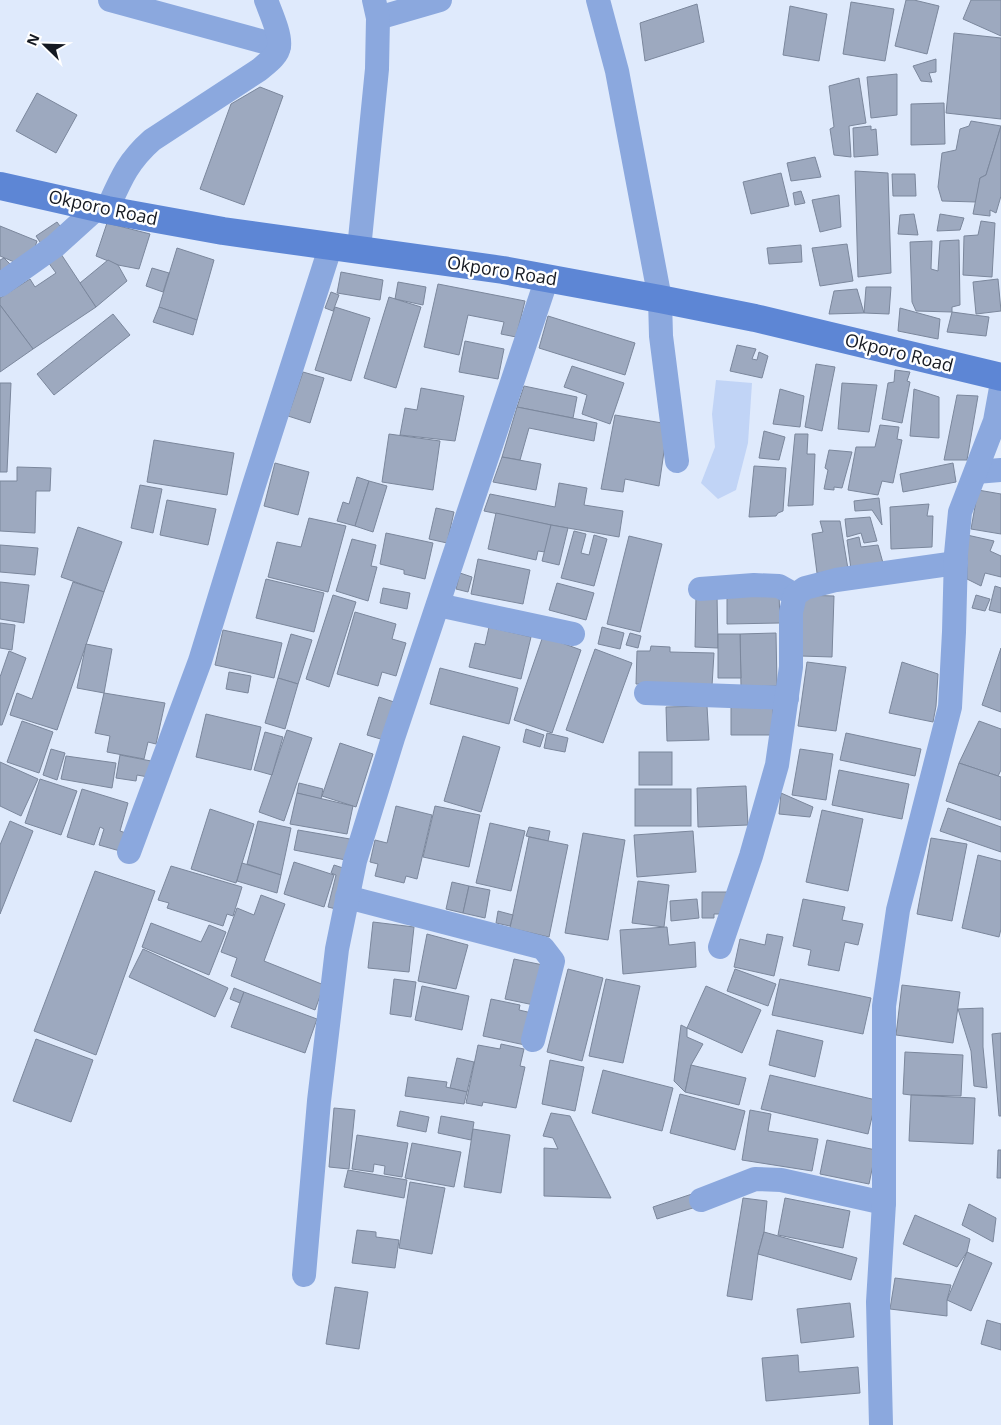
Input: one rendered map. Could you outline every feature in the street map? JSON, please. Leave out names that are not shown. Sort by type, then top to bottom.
[{"type":"main road","name":"Okporo Road","points":[[0,186],[102,209],[223,231],[503,270],[660,298],[755,318],[1001,377]]},
{"type":"street","points":[[110,0],[279,46]]},
{"type":"street","points":[[0,285],[55,246],[102,209],[138,152],[152,140],[259,70],[273,57],[279,46],[277,32],[266,0]]},
{"type":"street","points":[[359,249],[377,69],[376,9],[440,0]]},
{"type":"street","points":[[598,0],[618,71],[660,298],[661,336],[677,461]]},
{"type":"street","points":[[129,852],[200,661],[253,488],[331,246]]},
{"type":"street","points":[[304,1275],[319,1100],[337,949],[355,861],[392,738],[547,278]]},
{"type":"street","points":[[881,1425],[878,1302],[884,1204],[884,1006],[898,910],[950,708],[960,512],[994,422],[1001,388]]},
{"type":"street","points":[[976,472],[1001,470]]},
{"type":"street","points":[[720,947],[751,856],[777,765],[791,667],[792,612],[795,595],[805,588],[836,580],[956,563]]},
{"type":"street","points":[[700,590],[754,585],[779,586],[795,595]]},
{"type":"street","points":[[438,605],[573,634]]},
{"type":"street","points":[[646,694],[787,698]]},
{"type":"street","points":[[347,897],[543,948],[552,961],[533,1040]]},
{"type":"street","points":[[701,1200],[755,1179],[781,1180],[884,1204]]},
{"type":"shaded area","points":[[716,380],[752,383],[748,443],[736,490],[718,499],[701,483],[715,447],[712,414]]},
{"type":"building","points":[[906,0],[939,6],[927,54],[895,46]]},
{"type":"building","points":[[971,0],[1001,0],[1001,36],[963,19]]},
{"type":"building","points":[[851,2],[894,9],[885,61],[843,54]]},
{"type":"building","points":[[697,4],[704,42],[645,61],[640,23]]},
{"type":"building","points":[[790,6],[827,14],[819,61],[783,55]]},
{"type":"building","points":[[954,33],[1001,38],[1001,119],[946,113]]},
{"type":"building","points":[[936,59],[936,72],[929,73],[932,82],[921,81],[913,66]]},
{"type":"building","points":[[897,74],[897,115],[871,118],[867,77]]},
{"type":"building","points":[[859,78],[866,123],[849,126],[851,157],[834,155],[830,129],[834,127],[829,86]]},
{"type":"building","points":[[260,87],[283,96],[244,205],[200,189],[231,104]]},
{"type":"building","points":[[37,93],[77,115],[56,153],[16,131]]},
{"type":"building","points":[[944,103],[945,144],[911,145],[911,104]]},
{"type":"building","points":[[971,121],[1001,126],[986,175],[980,178],[976,202],[942,201],[938,187],[942,153],[956,150],[960,129],[969,126]]},
{"type":"building","points":[[871,126],[871,130],[876,129],[878,155],[854,157],[853,128]]},
{"type":"building","points":[[1001,126],[1001,196],[996,213],[990,210],[990,216],[973,214],[980,178],[986,175]]},
{"type":"building","points":[[815,157],[821,177],[791,181],[787,163]]},
{"type":"building","points":[[855,171],[888,173],[891,273],[858,277]]},
{"type":"building","points":[[781,173],[789,206],[751,214],[743,182]]},
{"type":"building","points":[[892,174],[915,174],[916,196],[893,196]]},
{"type":"building","points":[[801,191],[805,203],[795,205],[793,193]]},
{"type":"building","points":[[839,195],[841,227],[820,232],[812,200]]},
{"type":"building","points":[[914,214],[918,235],[898,234],[900,215]]},
{"type":"building","points":[[940,214],[964,218],[960,230],[937,231]]},
{"type":"building","points":[[981,221],[995,223],[992,277],[963,275],[964,236],[978,235]]},
{"type":"building","points":[[57,222],[65,233],[44,248],[36,236]]},
{"type":"building","points":[[107,223],[150,234],[139,269],[118,265],[96,256]]},
{"type":"building","points":[[0,226],[37,241],[31,259],[19,264],[0,256]]},
{"type":"building","points":[[959,240],[960,305],[952,307],[952,312],[916,311],[912,302],[910,242],[932,241],[931,269],[938,271],[940,241]]},
{"type":"building","points":[[847,244],[853,281],[820,286],[812,248]]},
{"type":"building","points":[[801,245],[802,262],[769,264],[767,248]]},
{"type":"building","points":[[177,248],[214,260],[197,320],[159,307]]},
{"type":"building","points":[[61,254],[96,307],[33,349],[0,305],[0,298],[30,279],[35,287],[56,273],[48,262]]},
{"type":"building","points":[[4,258],[12,266],[0,274],[0,260]]},
{"type":"building","points":[[108,260],[118,265],[127,281],[96,307],[80,283]]},
{"type":"building","points":[[152,268],[169,273],[163,292],[146,286]]},
{"type":"building","points":[[341,272],[383,280],[380,300],[337,293]]},
{"type":"building","points":[[998,279],[1001,311],[976,314],[973,282]]},
{"type":"building","points":[[398,282],[426,287],[423,305],[395,299]]},
{"type":"building","points":[[438,284],[525,301],[516,337],[501,334],[504,322],[468,315],[459,355],[424,347]]},
{"type":"building","points":[[866,287],[891,287],[889,314],[864,313]]},
{"type":"building","points":[[857,289],[864,313],[829,314],[834,291]]},
{"type":"building","points":[[331,292],[339,295],[333,311],[325,308]]},
{"type":"building","points":[[389,297],[421,307],[396,388],[364,378]]},
{"type":"building","points":[[0,305],[33,349],[0,372]]},
{"type":"building","points":[[159,307],[197,320],[193,335],[153,322]]},
{"type":"building","points":[[335,307],[370,318],[351,381],[315,370]]},
{"type":"building","points":[[900,308],[940,319],[938,339],[898,331]]},
{"type":"building","points":[[952,312],[989,317],[986,336],[947,332]]},
{"type":"building","points":[[113,314],[130,335],[54,395],[37,374]]},
{"type":"building","points":[[548,316],[635,343],[625,375],[539,348]]},
{"type":"building","points":[[465,341],[504,349],[498,379],[459,372]]},
{"type":"building","points":[[737,345],[756,349],[752,359],[757,360],[759,352],[768,356],[762,378],[730,371]]},
{"type":"building","points":[[816,364],[835,367],[822,431],[805,427]]},
{"type":"building","points":[[572,366],[624,383],[610,424],[582,414],[587,395],[564,387]]},
{"type":"building","points":[[895,370],[910,372],[907,381],[910,382],[902,423],[882,419],[888,383],[894,382]]},
{"type":"building","points":[[303,372],[324,378],[310,423],[288,416]]},
{"type":"building","points":[[0,383],[11,383],[7,472],[0,472]]},
{"type":"building","points":[[842,383],[877,385],[869,432],[838,429]]},
{"type":"building","points":[[524,386],[577,397],[573,418],[517,407]]},
{"type":"building","points":[[421,388],[464,396],[455,441],[400,435],[405,408],[417,410]]},
{"type":"building","points":[[780,389],[804,396],[800,427],[773,424]]},
{"type":"building","points":[[914,389],[939,397],[939,438],[910,436]]},
{"type":"building","points":[[957,395],[978,396],[967,460],[944,460]]},
{"type":"building","points":[[517,407],[597,423],[594,441],[529,428],[520,460],[502,457]]},
{"type":"building","points":[[615,415],[668,424],[659,486],[625,479],[623,492],[601,489]]},
{"type":"building","points":[[880,425],[899,427],[897,439],[902,440],[893,483],[882,481],[878,495],[848,490],[856,447],[875,447]]},
{"type":"building","points":[[764,431],[785,437],[779,460],[759,458]]},
{"type":"building","points":[[389,434],[440,441],[433,490],[382,482]]},
{"type":"building","points":[[795,434],[808,434],[807,454],[815,454],[813,505],[788,506]]},
{"type":"building","points":[[154,440],[234,453],[227,495],[147,482]]},
{"type":"building","points":[[829,450],[852,452],[842,488],[834,487],[834,490],[824,489],[828,470],[825,468]]},
{"type":"building","points":[[502,457],[541,464],[536,490],[493,482]]},
{"type":"building","points":[[275,463],[309,472],[298,515],[264,506]]},
{"type":"building","points":[[953,463],[956,482],[903,492],[900,474]]},
{"type":"building","points":[[754,466],[786,468],[783,511],[776,516],[749,517]]},
{"type":"building","points":[[17,467],[51,468],[50,491],[36,491],[35,533],[0,531],[0,481],[17,481]]},
{"type":"building","points":[[357,477],[369,481],[355,526],[337,521],[343,502],[349,504]]},
{"type":"building","points":[[369,481],[387,486],[373,532],[355,526]]},
{"type":"building","points":[[559,483],[587,488],[584,505],[623,511],[619,537],[484,511],[490,494],[555,507]]},
{"type":"building","points":[[140,485],[162,489],[153,533],[131,528]]},
{"type":"building","points":[[978,490],[1001,494],[1001,534],[971,529]]},
{"type":"building","points":[[879,498],[882,525],[872,510],[855,511],[854,501]]},
{"type":"building","points":[[167,500],[216,509],[208,545],[160,535]]},
{"type":"building","points":[[929,504],[927,516],[933,516],[932,547],[891,549],[890,507]]},
{"type":"building","points":[[436,508],[454,512],[447,543],[429,539]]},
{"type":"building","points":[[496,513],[551,525],[545,552],[538,551],[536,560],[488,549]]},
{"type":"building","points":[[870,517],[877,541],[864,543],[861,533],[847,537],[845,519]]},
{"type":"building","points":[[309,518],[346,526],[328,592],[268,577],[277,542],[301,547]]},
{"type":"building","points":[[820,521],[840,521],[848,569],[817,573],[812,534],[823,532]]},
{"type":"building","points":[[551,525],[568,528],[559,565],[542,561]]},
{"type":"building","points":[[78,527],[122,542],[104,592],[61,577]]},
{"type":"building","points":[[574,531],[586,534],[581,553],[589,555],[594,535],[607,539],[594,586],[561,578]]},
{"type":"building","points":[[386,533],[433,543],[425,579],[404,574],[404,570],[380,564]]},
{"type":"building","points":[[967,535],[994,541],[990,551],[1001,556],[1001,577],[985,573],[981,586],[967,579]]},
{"type":"building","points":[[629,536],[662,544],[640,632],[607,624]]},
{"type":"building","points":[[859,537],[861,547],[878,545],[883,563],[851,569],[847,540]]},
{"type":"building","points":[[352,539],[376,545],[371,566],[377,567],[368,601],[336,591]]},
{"type":"building","points":[[0,545],[38,548],[35,575],[0,572]]},
{"type":"building","points":[[478,559],[530,570],[523,604],[471,594]]},
{"type":"building","points":[[460,573],[472,577],[468,592],[456,589]]},
{"type":"building","points":[[266,579],[324,593],[314,632],[256,618]]},
{"type":"building","points":[[0,582],[29,585],[24,623],[0,619]]},
{"type":"building","points":[[73,582],[104,592],[57,730],[10,715],[17,693],[32,699]]},
{"type":"building","points":[[557,583],[594,593],[586,620],[549,610]]},
{"type":"building","points":[[995,586],[1001,588],[1001,613],[989,610]]},
{"type":"building","points":[[383,588],[410,593],[407,609],[380,603]]},
{"type":"building","points":[[779,592],[780,623],[727,624],[727,593]]},
{"type":"building","points":[[333,595],[356,602],[329,687],[306,679]]},
{"type":"building","points":[[717,595],[718,648],[695,647],[696,596]]},
{"type":"building","points":[[802,595],[834,596],[832,657],[801,656]]},
{"type":"building","points":[[976,595],[990,599],[985,611],[972,608]]},
{"type":"building","points":[[355,612],[396,624],[392,639],[406,643],[396,676],[382,672],[378,686],[337,674]]},
{"type":"building","points":[[0,623],[15,625],[12,650],[0,648]]},
{"type":"building","points":[[489,627],[531,637],[521,679],[469,667],[475,643],[485,645]]},
{"type":"building","points":[[602,627],[624,633],[620,649],[598,644]]},
{"type":"building","points":[[223,630],[282,643],[274,678],[215,665]]},
{"type":"building","points":[[630,633],[641,636],[638,648],[626,645]]},
{"type":"building","points":[[776,633],[777,686],[741,687],[740,634]]},
{"type":"building","points":[[291,634],[312,640],[298,684],[278,678]]},
{"type":"building","points":[[718,634],[740,634],[741,678],[718,678]]},
{"type":"building","points":[[543,636],[581,650],[552,733],[514,720]]},
{"type":"building","points":[[86,644],[112,649],[104,693],[77,688]]},
{"type":"building","points":[[651,646],[670,647],[670,652],[714,653],[712,686],[636,684],[637,651],[650,651]]},
{"type":"building","points":[[1001,648],[1001,712],[982,705]]},
{"type":"building","points":[[595,649],[632,663],[603,743],[566,730]]},
{"type":"building","points":[[9,651],[26,658],[2,725],[0,725],[0,677]]},
{"type":"building","points":[[807,662],[846,667],[836,731],[798,726]]},
{"type":"building","points":[[902,662],[938,674],[933,722],[889,713]]},
{"type":"building","points":[[440,668],[518,688],[509,724],[430,704]]},
{"type":"building","points":[[229,672],[251,676],[248,693],[226,689]]},
{"type":"building","points":[[278,678],[298,684],[285,729],[265,723]]},
{"type":"building","points":[[104,693],[165,703],[156,744],[148,742],[144,759],[107,752],[110,736],[95,733]]},
{"type":"building","points":[[379,697],[397,703],[384,740],[367,735]]},
{"type":"building","points":[[773,705],[773,735],[731,735],[731,706]]},
{"type":"building","points":[[707,706],[709,740],[667,741],[666,707]]},
{"type":"building","points":[[206,714],[261,727],[251,770],[196,757]]},
{"type":"building","points":[[22,721],[53,732],[39,773],[7,762]]},
{"type":"building","points":[[979,721],[1001,729],[1001,770],[998,776],[959,763]]},
{"type":"building","points":[[526,729],[544,735],[540,747],[523,742]]},
{"type":"building","points":[[287,730],[312,738],[284,821],[259,812]]},
{"type":"building","points":[[265,732],[283,737],[272,775],[254,770]]},
{"type":"building","points":[[547,733],[568,738],[565,752],[544,748]]},
{"type":"building","points":[[846,733],[921,749],[915,776],[840,760]]},
{"type":"building","points":[[463,736],[500,747],[481,812],[444,801]]},
{"type":"building","points":[[340,743],[373,754],[356,807],[322,796]]},
{"type":"building","points":[[51,749],[65,753],[57,780],[43,775]]},
{"type":"building","points":[[800,749],[833,754],[826,800],[792,795]]},
{"type":"building","points":[[639,752],[672,752],[672,785],[639,785]]},
{"type":"building","points":[[120,755],[151,761],[148,777],[137,775],[136,781],[116,778]]},
{"type":"building","points":[[66,756],[116,763],[112,788],[61,779]]},
{"type":"building","points":[[0,762],[38,779],[21,816],[0,806]]},
{"type":"building","points":[[959,763],[1001,777],[1001,820],[946,801]]},
{"type":"building","points":[[839,770],[909,784],[902,819],[832,805]]},
{"type":"building","points":[[40,779],[77,791],[61,835],[25,823]]},
{"type":"building","points":[[299,783],[323,789],[321,799],[297,793]]},
{"type":"building","points":[[746,786],[748,825],[698,827],[697,788]]},
{"type":"building","points":[[82,789],[128,803],[120,831],[126,833],[120,851],[99,845],[104,829],[100,827],[94,845],[67,837]]},
{"type":"building","points":[[635,789],[691,789],[691,826],[635,826]]},
{"type":"building","points":[[297,793],[353,806],[347,834],[290,824]]},
{"type":"building","points":[[781,793],[813,807],[810,817],[779,814]]},
{"type":"building","points":[[396,806],[432,815],[417,879],[406,876],[404,883],[375,876],[378,864],[370,862],[375,840],[387,843]]},
{"type":"building","points":[[435,806],[480,815],[469,867],[423,857]]},
{"type":"building","points":[[948,808],[1001,827],[1001,852],[940,831]]},
{"type":"building","points":[[210,809],[254,824],[236,883],[191,869]]},
{"type":"building","points":[[822,810],[863,819],[848,891],[806,882]]},
{"type":"building","points":[[10,821],[33,831],[0,914],[0,845]]},
{"type":"building","points":[[258,821],[291,828],[281,875],[247,864]]},
{"type":"building","points":[[490,823],[525,831],[511,891],[476,883]]},
{"type":"building","points":[[529,827],[550,831],[548,841],[526,836]]},
{"type":"building","points":[[298,830],[350,839],[346,860],[294,850]]},
{"type":"building","points":[[693,831],[696,872],[637,877],[634,835]]},
{"type":"building","points":[[583,833],[625,840],[608,940],[565,933]]},
{"type":"building","points":[[529,837],[568,845],[549,937],[510,928]]},
{"type":"building","points":[[931,838],[967,844],[952,921],[917,914]]},
{"type":"building","points":[[978,855],[1001,861],[1001,929],[999,937],[962,928]]},
{"type":"building","points":[[294,862],[334,875],[324,907],[284,894]]},
{"type":"building","points":[[242,863],[281,875],[277,893],[237,881]]},
{"type":"building","points":[[334,865],[349,870],[340,910],[328,907],[336,875],[331,873]]},
{"type":"building","points":[[171,866],[242,887],[233,916],[227,914],[223,926],[167,908],[169,903],[158,900]]},
{"type":"building","points":[[95,871],[155,891],[96,1055],[34,1031]]},
{"type":"building","points":[[638,881],[669,885],[664,927],[632,923]]},
{"type":"building","points":[[452,882],[469,886],[463,913],[446,909]]},
{"type":"building","points":[[469,886],[490,890],[485,918],[463,913]]},
{"type":"building","points":[[702,892],[727,892],[727,914],[714,914],[714,918],[702,918]]},
{"type":"building","points":[[261,895],[285,904],[264,961],[324,985],[315,1010],[231,976],[237,958],[221,952],[237,908],[254,915]]},
{"type":"building","points":[[697,899],[699,918],[671,921],[670,901]]},
{"type":"building","points":[[803,899],[845,907],[842,920],[863,924],[858,945],[845,942],[839,971],[808,965],[811,950],[793,946]]},
{"type":"building","points":[[498,911],[513,915],[510,926],[496,923]]},
{"type":"building","points":[[373,922],[414,927],[409,972],[368,968]]},
{"type":"building","points":[[151,923],[201,942],[209,925],[226,932],[209,975],[142,947]]},
{"type":"building","points":[[667,927],[669,945],[695,942],[696,967],[623,974],[620,930]]},
{"type":"building","points":[[427,934],[468,945],[456,989],[418,981]]},
{"type":"building","points":[[767,934],[783,937],[774,976],[734,967],[740,939],[765,945]]},
{"type":"building","points":[[143,949],[228,988],[215,1017],[129,977]]},
{"type":"building","points":[[514,959],[543,965],[534,1005],[505,999]]},
{"type":"building","points":[[568,969],[603,978],[582,1061],[547,1052]]},
{"type":"building","points":[[735,969],[776,984],[768,1006],[727,991]]},
{"type":"building","points":[[394,979],[416,982],[411,1017],[390,1014]]},
{"type":"building","points":[[606,979],[640,986],[623,1063],[589,1056]]},
{"type":"building","points":[[780,979],[871,998],[863,1034],[772,1015]]},
{"type":"building","points":[[902,985],[960,992],[953,1043],[896,1035]]},
{"type":"building","points":[[422,986],[469,996],[462,1030],[415,1020]]},
{"type":"building","points":[[706,986],[761,1010],[742,1053],[687,1028]]},
{"type":"building","points":[[234,988],[244,992],[240,1003],[230,999]]},
{"type":"building","points":[[244,992],[317,1019],[305,1053],[231,1027]]},
{"type":"building","points":[[491,999],[520,1005],[519,1010],[532,1013],[525,1045],[483,1036]]},
{"type":"building","points":[[983,1008],[983,1047],[987,1088],[974,1086],[971,1051],[958,1009]]},
{"type":"building","points":[[681,1025],[687,1028],[687,1037],[703,1044],[691,1065],[685,1092],[674,1081]]},
{"type":"building","points":[[777,1030],[823,1041],[815,1077],[769,1065]]},
{"type":"building","points":[[1001,1033],[1001,1116],[999,1116],[992,1034]]},
{"type":"building","points":[[36,1039],[93,1060],[71,1122],[13,1101]]},
{"type":"building","points":[[501,1044],[524,1049],[520,1066],[525,1067],[516,1108],[483,1102],[482,1106],[466,1103],[478,1045],[500,1049]]},
{"type":"building","points":[[905,1052],[963,1055],[961,1096],[903,1094]]},
{"type":"building","points":[[457,1058],[474,1062],[467,1092],[450,1088]]},
{"type":"building","points":[[550,1060],[584,1067],[575,1111],[542,1104]]},
{"type":"building","points":[[691,1065],[746,1078],[739,1105],[685,1092]]},
{"type":"building","points":[[603,1070],[673,1088],[662,1131],[592,1113]]},
{"type":"building","points":[[770,1075],[876,1100],[868,1134],[761,1109]]},
{"type":"building","points":[[408,1077],[447,1082],[446,1087],[467,1092],[464,1104],[405,1096]]},
{"type":"building","points":[[680,1094],[745,1111],[735,1150],[670,1133]]},
{"type":"building","points":[[911,1095],[975,1098],[973,1144],[909,1141]]},
{"type":"building","points":[[334,1108],[355,1110],[349,1169],[329,1167]]},
{"type":"building","points":[[750,1110],[771,1114],[768,1131],[818,1139],[812,1171],[742,1160]]},
{"type":"building","points":[[400,1111],[429,1117],[426,1132],[397,1126]]},
{"type":"building","points":[[551,1113],[570,1116],[611,1198],[544,1196],[544,1148],[558,1149],[553,1138],[543,1136]]},
{"type":"building","points":[[441,1116],[474,1122],[471,1140],[438,1133]]},
{"type":"building","points":[[473,1129],[510,1135],[501,1193],[464,1187]]},
{"type":"building","points":[[357,1135],[408,1143],[402,1177],[384,1174],[385,1166],[374,1164],[373,1172],[352,1169]]},
{"type":"building","points":[[827,1140],[876,1150],[869,1184],[820,1174]]},
{"type":"building","points":[[412,1143],[461,1152],[454,1187],[405,1178]]},
{"type":"building","points":[[998,1150],[1001,1150],[1001,1178],[997,1178]]},
{"type":"building","points":[[348,1170],[407,1180],[404,1198],[344,1187]]},
{"type":"building","points":[[410,1182],[445,1188],[432,1254],[399,1248]]},
{"type":"building","points":[[692,1194],[696,1207],[657,1219],[653,1207]]},
{"type":"building","points":[[743,1198],[767,1201],[764,1232],[758,1254],[752,1300],[727,1296]]},
{"type":"building","points":[[785,1198],[850,1211],[843,1248],[778,1235]]},
{"type":"building","points":[[969,1204],[996,1218],[993,1242],[962,1225]]},
{"type":"building","points":[[915,1215],[970,1239],[967,1252],[957,1267],[903,1244]]},
{"type":"building","points":[[357,1230],[376,1232],[376,1237],[399,1240],[395,1268],[352,1263]]},
{"type":"building","points":[[764,1232],[857,1258],[851,1280],[758,1254]]},
{"type":"building","points":[[967,1252],[992,1263],[971,1311],[947,1300]]},
{"type":"building","points":[[895,1278],[951,1285],[947,1300],[947,1316],[890,1309]]},
{"type":"building","points":[[335,1287],[368,1292],[359,1349],[326,1344]]},
{"type":"building","points":[[850,1303],[854,1337],[801,1343],[797,1309]]},
{"type":"building","points":[[987,1320],[1001,1324],[1001,1350],[981,1344]]},
{"type":"building","points":[[798,1355],[799,1372],[858,1367],[860,1393],[766,1401],[762,1358]]}]
